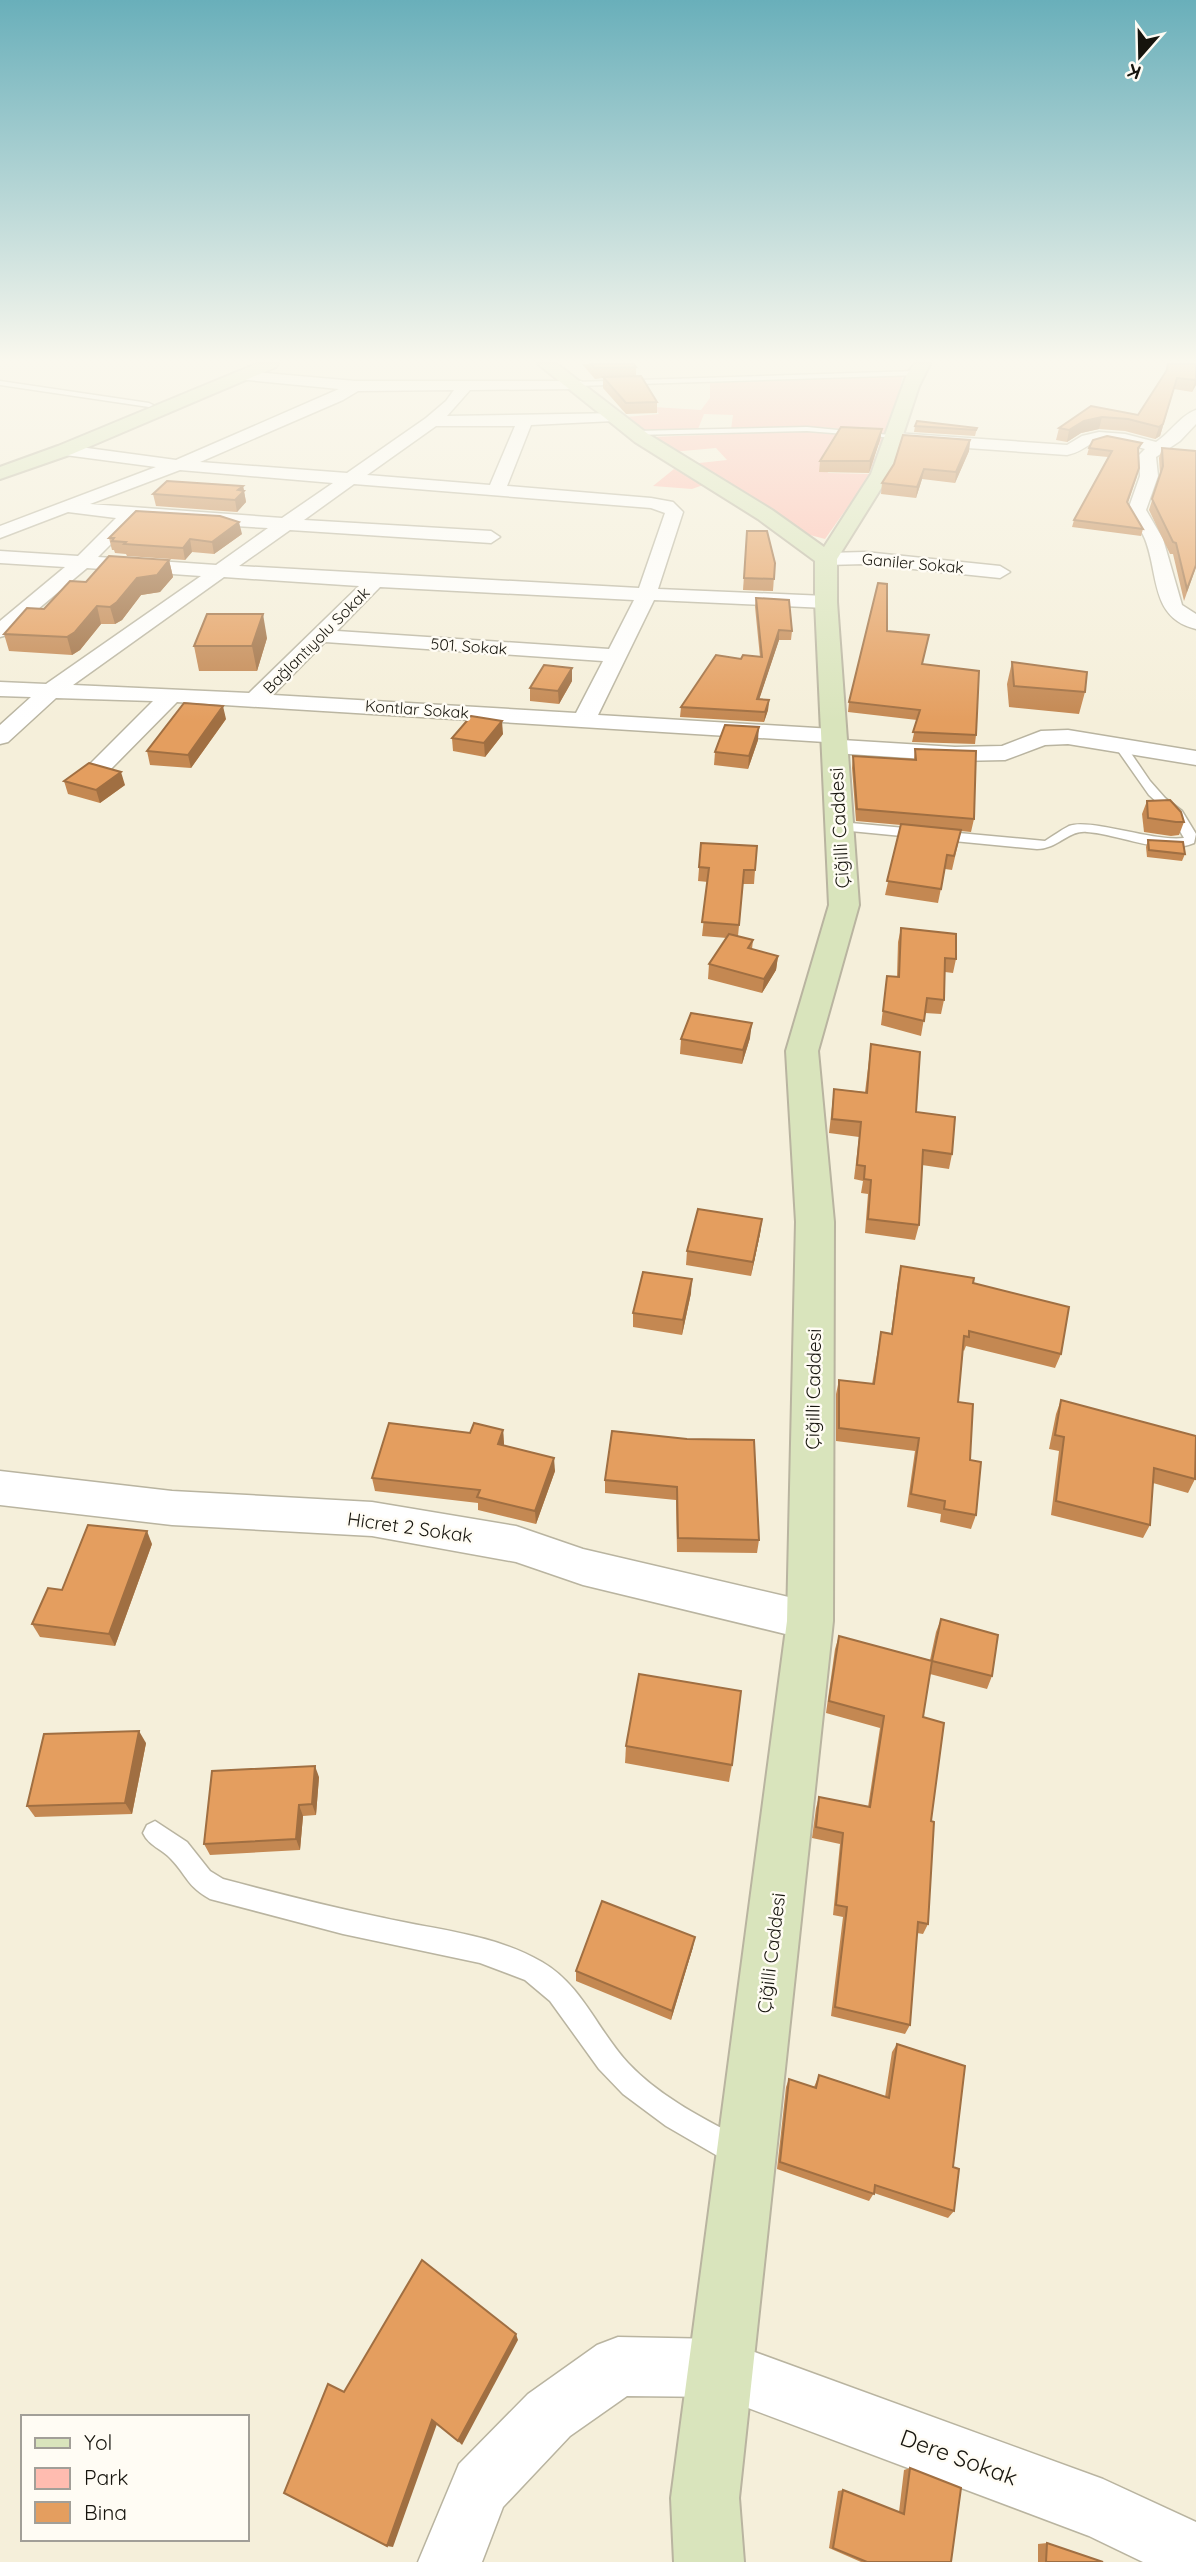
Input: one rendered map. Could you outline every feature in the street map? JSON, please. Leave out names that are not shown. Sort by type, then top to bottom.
[{"type":"main road","points":[[715,484],[827,559],[877,484]]},
{"type":"main road","name":"Çiğilli Caddesi","points":[[709,2562],[705,2498],[810,1621],[815,1222],[802,1051],[844,905],[827,602],[827,559]]},
{"type":"street","points":[[0,532],[129,484]]},
{"type":"street","points":[[0,737],[50,691],[344,484]]},
{"type":"street","points":[[406,484],[651,503],[671,508],[674,513],[646,596],[584,720]]},
{"type":"street","points":[[497,491],[500,484]]},
{"type":"street","points":[[1146,484],[1137,510],[1154,539],[1173,608],[1196,623]]},
{"type":"street","points":[[458,586],[522,492]]},
{"type":"street","points":[[68,507],[286,524],[499,526]]},
{"type":"street","points":[[3,626],[82,563],[130,513]]},
{"type":"street","points":[[0,557],[458,586],[827,602]]},
{"type":"street","name":"Ganiler Sokak","points":[[827,559],[865,558],[1000,572]]},
{"type":"street","name":"Bağlantıyolu Sokak","points":[[257,699],[376,581]]},
{"type":"street","name":"501. Sokak","points":[[322,636],[616,656]]},
{"type":"street","name":"Kontlar Sokak","points":[[0,690],[257,699],[584,720],[955,754],[1005,753],[1041,738],[1068,737],[1196,758]]},
{"type":"street","points":[[99,768],[171,695]]},
{"type":"street","name":"Hicret 2 Sokak","points":[[0,1488],[172,1508],[372,1518],[516,1544],[583,1567],[810,1621]]},
{"type":"street","name":"Dere Sokak","points":[[450,2562],[481,2486],[549,2416],[618,2366],[719,2368],[1103,2510],[1196,2554]]},
{"type":"lane","points":[[840,826],[1037,845],[1048,845],[1073,830],[1087,828],[1136,839],[1183,843],[1190,840],[1190,834],[1176,814],[1154,794],[1120,746]]},
{"type":"lane","points":[[1176,814],[1196,822]]},
{"type":"lane","points":[[155,1833],[179,1850],[201,1880],[219,1890],[365,1927],[475,1950],[534,1971],[556,1988],[619,2071],[640,2091],[681,2121],[746,2157]]},
{"type":"green space","points":[[656,484],[703,485],[692,489],[653,486]]},
{"type":"green space","points":[[723,484],[864,484],[825,539],[810,535]]},
{"type":"building","points":[[164,484],[243,486],[238,490],[244,491],[235,500],[153,494]]},
{"type":"building","points":[[887,484],[918,484],[917,487]]},
{"type":"building","points":[[1094,484],[1134,484],[1127,502],[1143,529],[1074,520]]},
{"type":"building","points":[[1157,484],[1196,484],[1196,565],[1187,589],[1176,543],[1173,542],[1152,499]]},
{"type":"building","points":[[136,511],[220,516],[239,522],[212,542],[190,539],[183,548],[112,541],[114,538],[109,538]]},
{"type":"building","points":[[747,531],[767,531],[775,563],[774,579],[744,578]]},
{"type":"building","points":[[109,556],[169,560],[157,575],[137,578],[110,607],[97,606],[75,632],[67,637],[4,634],[27,608],[44,609],[70,581],[86,582]]},
{"type":"building","points":[[878,583],[887,584],[887,631],[929,635],[922,664],[979,671],[976,735],[913,732],[920,710],[849,702]]},
{"type":"building","points":[[756,598],[789,600],[792,631],[779,630],[757,699],[769,700],[765,712],[681,707],[716,655],[741,659],[743,655],[762,657]]},
{"type":"building","points":[[207,614],[263,614],[252,646],[194,646]]},
{"type":"building","points":[[1012,662],[1087,672],[1085,692],[1014,686]]},
{"type":"building","points":[[544,665],[572,668],[558,691],[530,688]]},
{"type":"building","points":[[184,703],[223,706],[188,755],[147,751]]},
{"type":"building","points":[[471,716],[502,721],[484,743],[452,738]]},
{"type":"building","points":[[725,725],[759,727],[749,756],[715,752]]},
{"type":"building","points":[[915,749],[976,751],[974,819],[857,809],[853,756],[916,760]]},
{"type":"building","points":[[89,763],[121,772],[96,790],[64,781]]},
{"type":"building","points":[[1170,800],[1181,812],[1184,822],[1148,818],[1147,801]]},
{"type":"building","points":[[901,824],[961,830],[954,856],[947,855],[941,889],[887,881]]},
{"type":"building","points":[[1148,840],[1183,842],[1185,854],[1149,850]]},
{"type":"building","points":[[701,843],[757,846],[755,870],[744,870],[739,925],[702,922],[709,868],[699,867]]},
{"type":"building","points":[[901,928],[956,934],[956,959],[945,958],[944,1000],[927,998],[924,1021],[883,1011],[887,976],[899,977]]},
{"type":"building","points":[[729,934],[753,940],[748,948],[778,956],[764,979],[709,964]]},
{"type":"building","points":[[691,1013],[752,1023],[743,1050],[681,1039]]},
{"type":"building","points":[[871,1044],[920,1052],[916,1112],[955,1117],[952,1154],[923,1150],[919,1225],[868,1219],[871,1180],[864,1179],[865,1166],[857,1165],[861,1122],[832,1119],[834,1089],[867,1093]]},
{"type":"building","points":[[698,1209],[762,1219],[753,1262],[687,1251]]},
{"type":"building","points":[[901,1266],[974,1278],[973,1283],[1069,1307],[1061,1354],[969,1331],[969,1337],[964,1336],[958,1402],[973,1404],[970,1460],[981,1462],[976,1515],[944,1509],[945,1501],[911,1494],[919,1438],[839,1428],[839,1380],[874,1384],[881,1332],[892,1334]]},
{"type":"building","points":[[643,1272],[692,1279],[683,1320],[633,1313]]},
{"type":"building","points":[[1061,1400],[1196,1436],[1195,1479],[1154,1468],[1150,1525],[1056,1501],[1064,1437],[1055,1435]]},
{"type":"building","points":[[389,1423],[470,1433],[474,1423],[503,1430],[498,1444],[554,1458],[535,1511],[477,1497],[480,1490],[372,1478]]},
{"type":"building","points":[[612,1431],[687,1439],[754,1440],[759,1540],[678,1538],[677,1487],[605,1480]]},
{"type":"building","points":[[88,1525],[147,1531],[109,1634],[32,1624],[48,1588],[62,1590]]},
{"type":"building","points":[[941,1619],[998,1635],[992,1676],[932,1661]]},
{"type":"building","points":[[839,1636],[932,1661],[923,1717],[944,1723],[931,1821],[934,1822],[928,1924],[918,1922],[910,2025],[835,2007],[847,1907],[836,1905],[843,1833],[816,1827],[819,1797],[870,1807],[884,1716],[829,1701]]},
{"type":"building","points":[[639,1674],[741,1691],[732,1765],[626,1746]]},
{"type":"building","points":[[139,1731],[125,1803],[27,1806],[44,1734]]},
{"type":"building","points":[[315,1766],[312,1804],[299,1805],[296,1839],[204,1844],[212,1771]]},
{"type":"building","points":[[602,1901],[695,1937],[672,2011],[576,1971]]},
{"type":"building","points":[[897,2044],[965,2066],[953,2167],[959,2169],[954,2211],[875,2185],[874,2194],[780,2162],[789,2079],[816,2088],[819,2075],[889,2098]]},
{"type":"building","points":[[422,2260],[516,2334],[458,2441],[432,2420],[387,2546],[284,2493],[328,2384],[344,2392]]},
{"type":"building","points":[[910,2468],[961,2488],[951,2562],[867,2562],[833,2548],[843,2490],[904,2514]]},
{"type":"building","points":[[1047,2543],[1103,2562],[1046,2562]]}]
